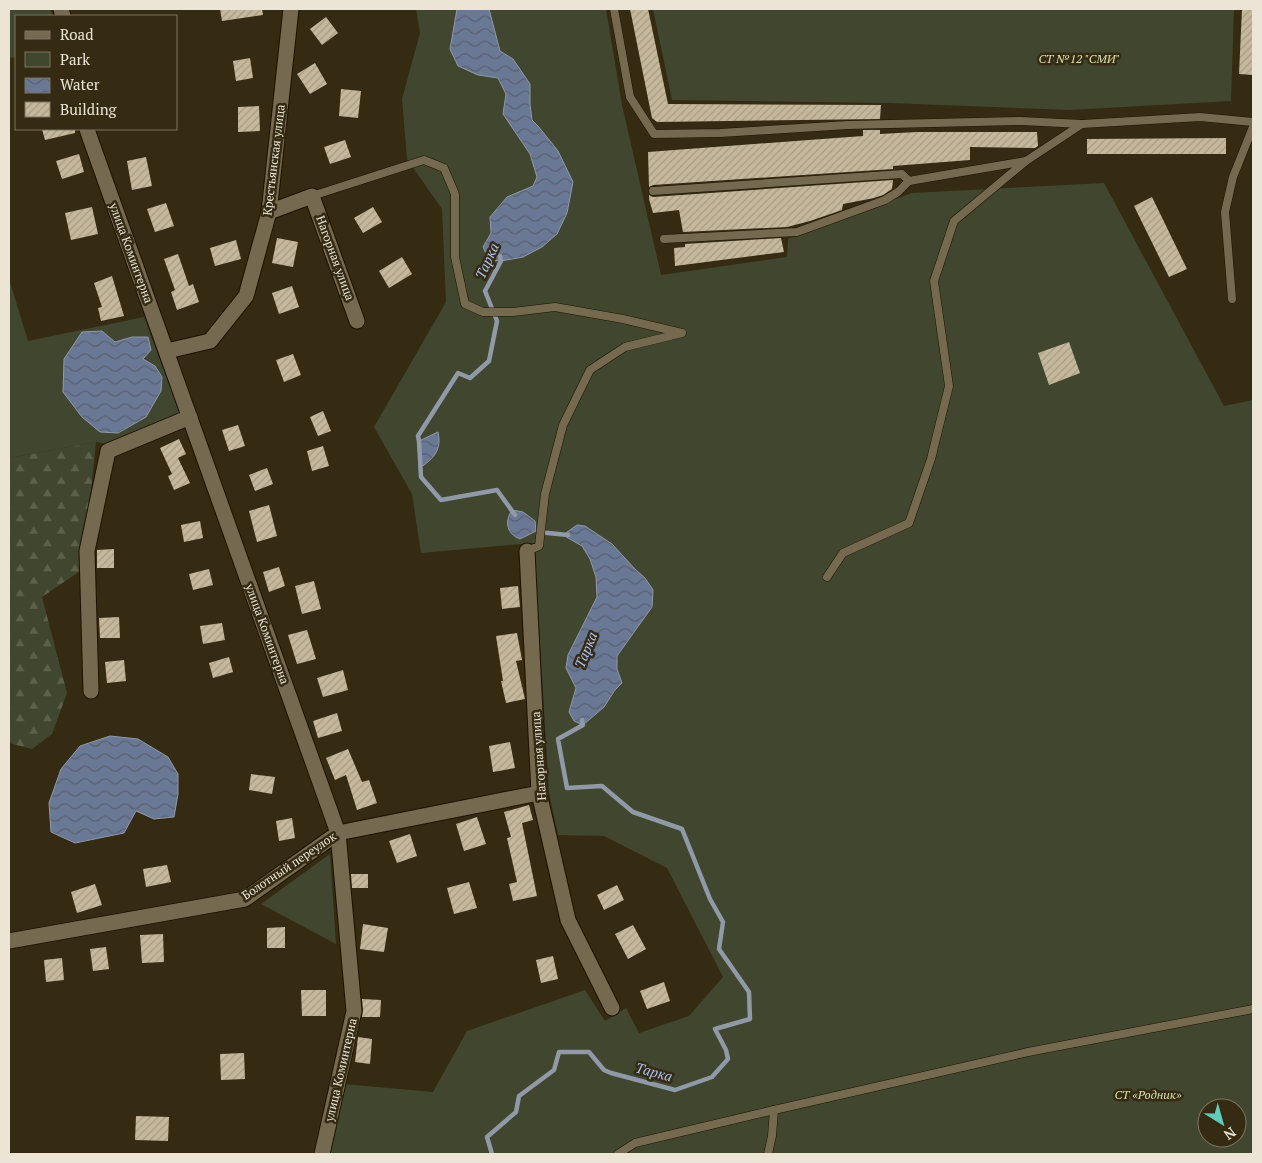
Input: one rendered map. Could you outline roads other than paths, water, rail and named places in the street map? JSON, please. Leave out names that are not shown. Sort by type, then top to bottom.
[{"type":"street","name":"Крестьянская улица","points":[[166,352],[210,342],[246,296],[269,212],[292,9]]},
{"type":"street","name":"улица Коминтерна","points":[[88,130],[338,833],[354,1011],[322,1154]]},
{"type":"street","points":[[269,212],[312,196]]},
{"type":"street","name":"Нагорная улица","points":[[312,196],[358,321]]},
{"type":"street","points":[[91,691],[87,552],[108,451],[190,417]]},
{"type":"street","name":"Нагорная улица","points":[[533,548],[539,793],[568,920],[612,1008]]},
{"type":"street","name":"Болотный переулок","points":[[9,941],[245,899],[338,833],[539,793]]},
{"type":"lane","points":[[614,9],[630,97],[654,134],[720,133],[857,125],[1021,122],[1082,124],[1200,117],[1253,122]]},
{"type":"lane","points":[[827,577],[843,552],[910,523],[931,459],[949,386],[934,281],[954,221],[1026,161],[1082,124]]},
{"type":"lane","points":[[1232,299],[1225,212],[1233,177],[1253,127]]},
{"type":"lane","points":[[312,196],[424,160],[444,168],[455,194],[455,256],[465,304],[483,312],[513,312],[555,307],[682,332],[625,347],[590,370],[563,425],[545,494],[543,523],[533,548]]},
{"type":"lane","points":[[664,239],[797,232],[885,200],[898,192],[909,181],[1026,161]]},
{"type":"lane","points":[[653,191],[902,174],[909,181]]},
{"type":"lane","points":[[618,1154],[635,1143],[1028,1052],[1253,1009]]},
{"type":"lane","points":[[768,1154],[772,1136],[774,1110]]},
{"type":"water","points":[[457,9],[489,9],[500,51],[513,59],[530,84],[532,120],[558,151],[573,182],[567,213],[557,234],[542,247],[523,257],[501,261],[489,260],[483,247],[491,233],[490,217],[507,197],[533,186],[537,177],[530,154],[503,114],[506,94],[498,78],[478,75],[458,66],[450,49]]},
{"type":"water","points":[[102,331],[115,342],[132,337],[148,337],[151,350],[143,359],[155,366],[162,377],[161,391],[146,417],[118,433],[100,432],[82,417],[63,392],[64,359],[82,332]]},
{"type":"water","points":[[438,432],[439,444],[436,453],[420,468],[419,441]]},
{"type":"water","points":[[512,510],[523,512],[535,521],[536,531],[520,539],[512,534],[508,527],[508,519]]},
{"type":"water","points":[[577,525],[585,526],[612,544],[645,578],[653,590],[652,607],[617,656],[617,669],[622,683],[604,707],[583,725],[574,721],[569,712],[576,688],[566,668],[568,655],[597,597],[596,577],[590,559],[582,546],[563,535]]},
{"type":"water","points":[[110,736],[138,739],[168,757],[178,774],[178,794],[174,817],[154,819],[136,811],[124,833],[75,843],[51,832],[49,803],[61,769],[80,746]]},
{"type":"waterway","name":"Тарка","points":[[500,256],[501,261],[485,291],[497,321],[489,361],[470,378],[458,373],[418,436],[421,477],[441,500],[497,490],[515,515]]},
{"type":"waterway","name":"Тарка","points":[[538,532],[568,535]]},
{"type":"waterway","name":"Тарка","points":[[492,1154],[487,1137],[516,1112],[519,1096],[554,1070],[559,1052],[589,1052],[604,1070],[675,1090],[712,1077],[728,1059],[726,1050],[715,1029],[750,1019],[749,992],[719,949],[723,922],[710,899],[682,829],[633,812],[602,786],[567,788],[558,739],[583,725],[582,720]]},
{"type":"park label","name":"СТ №12 \"СМИ\"","points":[[1079,59]]},
{"type":"park label","name":"СТ «Родник»","points":[[1148,1095]]}]
